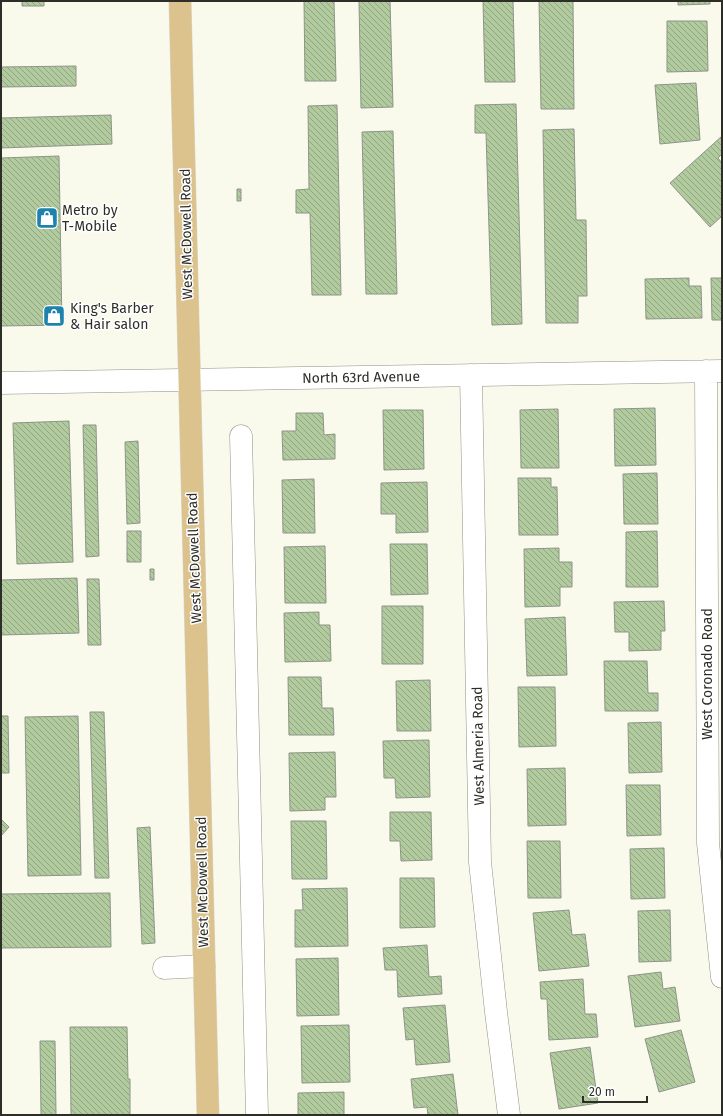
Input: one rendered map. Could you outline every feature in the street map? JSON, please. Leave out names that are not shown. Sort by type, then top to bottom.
[{"type":"main road","name":"West McDowell Road","points":[[180,1],[208,1115]]},
{"type":"street","name":"North 63rd Avenue","points":[[1,383],[714,371]]},
{"type":"street","name":"West Coronado Road","points":[[714,371],[708,843],[722,977]]},
{"type":"street","name":"West Almeria Road","points":[[470,375],[480,862],[509,1115]]},
{"type":"street","points":[[241,436],[257,1115]]},
{"type":"street","points":[[164,968],[204,966]]},
{"type":"building","points":[[22,1],[44,1],[44,6],[22,6]]},
{"type":"building","points":[[304,1],[334,1],[336,81],[305,81]]},
{"type":"building","points":[[359,1],[390,1],[393,107],[361,108]]},
{"type":"building","points":[[483,1],[513,1],[515,82],[485,82]]},
{"type":"building","points":[[539,1],[573,1],[574,109],[541,109]]},
{"type":"building","points":[[678,1],[710,1],[710,4],[678,5]]},
{"type":"building","points":[[667,21],[707,21],[708,71],[667,72]]},
{"type":"building","points":[[76,66],[76,86],[1,87],[1,67]]},
{"type":"building","points":[[696,83],[700,140],[660,144],[655,85]]},
{"type":"building","points":[[516,104],[522,324],[492,325],[486,133],[475,133],[475,105]]},
{"type":"building","points":[[337,105],[341,295],[312,295],[310,213],[296,213],[296,190],[309,189],[308,106]]},
{"type":"building","points":[[111,115],[112,144],[1,148],[1,118]]},
{"type":"building","points":[[574,129],[576,220],[586,220],[587,296],[578,296],[578,323],[546,323],[543,130]]},
{"type":"building","points":[[393,131],[397,294],[366,294],[362,132]]},
{"type":"building","points":[[722,136],[722,154],[718,158],[722,163],[722,216],[710,227],[670,183]]},
{"type":"building","points":[[59,156],[62,325],[1,326],[1,158]]},
{"type":"building","points":[[237,189],[241,189],[241,201],[237,201]]},
{"type":"building","points":[[689,278],[689,286],[701,286],[702,318],[646,319],[645,279]]},
{"type":"building","points":[[711,278],[722,278],[722,320],[712,320]]},
{"type":"building","points":[[655,408],[656,465],[615,466],[614,409]]},
{"type":"building","points":[[558,409],[559,468],[521,468],[520,410]]},
{"type":"building","points":[[383,410],[423,410],[424,469],[384,470]]},
{"type":"building","points":[[296,413],[323,413],[324,435],[335,434],[335,459],[283,460],[282,431],[296,431]]},
{"type":"building","points":[[69,421],[73,562],[17,564],[13,423]]},
{"type":"building","points":[[83,425],[96,425],[99,556],[86,557]]},
{"type":"building","points":[[138,441],[140,523],[127,524],[125,442]]},
{"type":"building","points":[[657,473],[658,524],[624,524],[623,474]]},
{"type":"building","points":[[518,478],[551,478],[551,487],[557,487],[558,535],[519,535]]},
{"type":"building","points":[[314,479],[315,533],[283,533],[282,480]]},
{"type":"building","points":[[427,482],[428,532],[396,533],[396,514],[381,514],[381,483]]},
{"type":"building","points":[[127,531],[141,531],[141,562],[127,562]]},
{"type":"building","points":[[657,531],[658,587],[626,587],[626,532]]},
{"type":"building","points":[[390,544],[427,544],[428,594],[391,595]]},
{"type":"building","points":[[325,546],[326,603],[285,603],[284,547]]},
{"type":"building","points":[[559,548],[559,562],[572,562],[572,587],[560,587],[560,606],[525,607],[524,549]]},
{"type":"building","points":[[150,569],[154,569],[154,580],[150,580]]},
{"type":"building","points":[[77,578],[79,633],[1,635],[1,580]]},
{"type":"building","points":[[87,579],[99,579],[101,645],[88,645]]},
{"type":"building","points":[[664,601],[665,631],[661,631],[661,650],[629,651],[629,632],[615,632],[614,602]]},
{"type":"building","points":[[382,606],[423,606],[423,664],[382,664]]},
{"type":"building","points":[[319,612],[319,625],[330,625],[331,661],[285,662],[284,613]]},
{"type":"building","points":[[565,617],[567,675],[527,676],[525,619]]},
{"type":"building","points":[[604,661],[647,661],[648,693],[658,693],[658,711],[605,711]]},
{"type":"building","points":[[288,677],[321,677],[322,708],[333,708],[334,735],[289,735]]},
{"type":"building","points":[[430,680],[431,731],[397,731],[396,681]]},
{"type":"building","points":[[518,687],[555,687],[556,746],[519,747]]},
{"type":"building","points":[[90,712],[104,712],[109,878],[95,878]]},
{"type":"building","points":[[1,716],[8,716],[9,773],[1,773]]},
{"type":"building","points":[[78,716],[81,875],[28,876],[25,717]]},
{"type":"building","points":[[661,722],[662,772],[629,773],[628,723]]},
{"type":"building","points":[[429,740],[430,797],[396,798],[395,778],[384,778],[383,741]]},
{"type":"building","points":[[335,752],[336,797],[325,797],[325,810],[290,811],[289,753]]},
{"type":"building","points":[[565,768],[566,825],[528,826],[527,769]]},
{"type":"building","points":[[626,785],[660,785],[661,835],[627,836]]},
{"type":"building","points":[[390,812],[431,812],[432,860],[401,861],[400,841],[390,841]]},
{"type":"building","points":[[1,819],[9,827],[1,836]]},
{"type":"building","points":[[291,821],[326,821],[327,879],[292,879]]},
{"type":"building","points":[[150,827],[155,943],[142,944],[137,828]]},
{"type":"building","points":[[527,841],[560,841],[561,898],[528,898]]},
{"type":"building","points":[[664,848],[665,898],[631,899],[630,849]]},
{"type":"building","points":[[400,878],[434,878],[435,927],[400,928]]},
{"type":"building","points":[[347,888],[348,946],[295,947],[295,910],[303,910],[302,889]]},
{"type":"building","points":[[110,893],[111,947],[1,948],[1,894]]},
{"type":"building","points":[[569,910],[572,935],[585,934],[589,966],[539,971],[533,913]]},
{"type":"building","points":[[670,910],[671,961],[639,962],[638,911]]},
{"type":"building","points":[[427,945],[429,977],[441,976],[442,994],[398,997],[397,970],[385,970],[383,948]]},
{"type":"building","points":[[338,958],[339,1015],[297,1016],[296,959]]},
{"type":"building","points":[[661,972],[663,989],[675,987],[680,1021],[635,1027],[628,976]]},
{"type":"building","points":[[583,979],[585,1014],[596,1014],[598,1037],[549,1040],[547,999],[541,999],[540,982]]},
{"type":"building","points":[[445,1005],[450,1062],[416,1065],[414,1039],[406,1040],[403,1008]]},
{"type":"building","points":[[349,1025],[350,1082],[302,1083],[301,1026]]},
{"type":"building","points":[[70,1027],[127,1027],[128,1079],[130,1079],[130,1115],[71,1115]]},
{"type":"building","points":[[681,1030],[695,1082],[659,1092],[645,1039]]},
{"type":"building","points":[[40,1041],[55,1041],[56,1115],[41,1115]]},
{"type":"building","points":[[590,1047],[598,1103],[559,1109],[550,1053]]},
{"type":"building","points":[[453,1074],[458,1115],[428,1115],[427,1107],[414,1108],[411,1079]]},
{"type":"building","points":[[344,1092],[344,1115],[298,1115],[298,1093]]},
{"type":"place","name":"Metro by T-Mobile","points":[[47,218]]},
{"type":"place","name":"King's Barber & Hair salon","points":[[54,316]]}]
